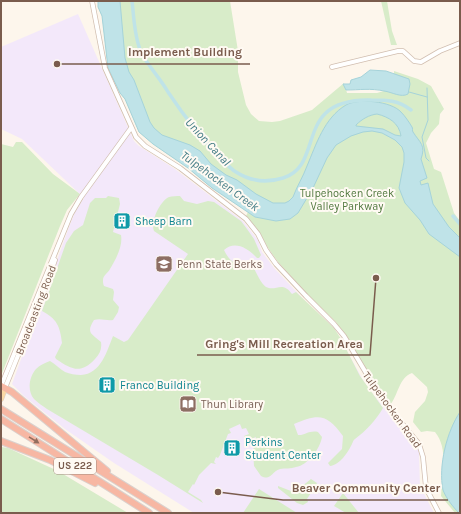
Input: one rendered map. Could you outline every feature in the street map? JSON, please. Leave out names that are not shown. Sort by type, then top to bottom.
[{"type":"highway","points":[[2,387],[12,392],[137,494]]},
{"type":"highway","name":"US 222","points":[[1,409],[168,513]]},
{"type":"highway","name":"US 222","points":[[1,419],[149,513]]},
{"type":"highway","points":[[1,442],[10,444],[50,460],[149,513]]},
{"type":"main road","name":"Broadcasting Road","points":[[1,399],[2,387]]},
{"type":"street","name":"Tulpehocken Road","points":[[92,1],[105,68],[136,137],[145,146],[180,168],[246,219],[258,234],[266,250],[276,264],[336,325],[381,398],[419,444],[424,457],[426,488],[439,513]]},
{"type":"street","points":[[332,67],[398,50],[403,51],[414,61],[421,62],[440,51],[460,43]]},
{"type":"street","name":"Broadcasting Road","points":[[2,387],[44,291],[68,220],[81,197],[131,128]]},
{"type":"shaded area","name":"Penn State Berks","points":[[78,14],[134,141],[139,146],[175,169],[243,221],[258,240],[262,252],[275,269],[308,304],[334,328],[367,387],[416,445],[419,452],[420,486],[434,513],[194,513],[114,463],[65,429],[24,396],[12,384],[69,227],[75,212],[84,198],[22,139],[1,129],[1,47]]},
{"type":"green space","name":"Tulpehocken Creek Valley Parkway","points":[[98,1],[230,1],[238,51],[238,72],[246,105],[251,114],[259,121],[280,121],[312,110],[344,83],[347,93],[377,93],[394,88],[394,71],[418,79],[431,86],[444,109],[440,114],[439,124],[431,133],[426,143],[434,169],[441,172],[454,213],[460,221],[460,513],[455,513],[441,496],[444,463],[442,446],[439,439],[435,432],[421,432],[413,422],[415,412],[425,401],[428,392],[427,387],[412,373],[404,378],[390,405],[384,400],[358,355],[336,322],[307,294],[278,262],[260,233],[246,216],[248,212],[212,188],[188,168],[153,144],[139,132],[125,99],[120,93],[108,68],[102,16],[98,7]]},
{"type":"green space","points":[[381,1],[387,1],[392,31],[397,45],[391,45]]},
{"type":"green space","points":[[16,142],[22,142],[53,174],[80,194],[67,210],[60,226],[1,376],[1,144],[13,147]]},
{"type":"green space","points":[[108,196],[119,198],[120,204],[113,232],[121,235],[121,244],[115,261],[104,277],[103,283],[104,286],[113,289],[113,300],[119,307],[113,320],[94,320],[90,330],[92,335],[101,342],[100,351],[97,357],[90,364],[76,369],[67,366],[56,359],[55,357],[62,343],[59,328],[51,317],[42,311],[66,243],[74,231],[83,225],[90,203],[95,198],[106,198]]},
{"type":"green space","points":[[180,196],[184,201],[197,204],[208,201],[214,202],[241,221],[254,239],[261,255],[257,258],[242,247],[233,246],[224,250],[230,259],[233,262],[253,267],[260,280],[266,287],[282,287],[292,294],[296,292],[334,328],[360,376],[383,408],[370,425],[354,440],[340,461],[334,465],[330,466],[328,463],[342,449],[343,436],[332,423],[316,417],[294,424],[298,435],[309,432],[318,432],[322,437],[321,442],[313,456],[300,466],[277,470],[269,477],[261,476],[254,466],[253,451],[256,437],[246,441],[244,436],[249,434],[246,428],[242,429],[240,424],[229,429],[231,433],[228,434],[220,455],[218,458],[216,457],[214,462],[216,464],[211,463],[199,475],[194,485],[193,484],[188,492],[201,500],[203,503],[47,409],[32,396],[30,392],[30,380],[36,369],[41,365],[50,361],[67,373],[79,375],[88,374],[94,371],[106,355],[113,336],[124,342],[128,340],[188,254],[154,231],[153,227],[153,222],[162,203],[169,197]]},
{"type":"green space","points":[[1,447],[8,448],[58,471],[128,513],[1,513]]},
{"type":"green space","points":[[311,479],[317,483],[307,499],[308,502],[303,505],[297,503],[278,488],[278,486],[291,491],[301,487]]},
{"type":"green space","points":[[259,489],[297,513],[243,513]]},
{"type":"green space","points":[[343,493],[359,513],[346,513],[334,506]]},
{"type":"water","name":"Tulpehocken Creek","points":[[98,1],[120,1],[125,58],[129,72],[134,80],[150,122],[154,128],[162,135],[190,145],[200,151],[211,164],[226,175],[237,180],[256,194],[273,203],[285,203],[293,197],[326,124],[338,110],[351,103],[366,101],[382,103],[396,108],[407,119],[413,132],[422,144],[423,150],[421,159],[427,178],[420,181],[421,185],[428,183],[433,204],[449,227],[460,238],[460,257],[429,234],[420,220],[405,203],[399,188],[404,162],[404,153],[402,147],[395,140],[382,133],[372,131],[363,132],[351,136],[336,145],[327,158],[313,188],[298,213],[290,219],[276,221],[255,217],[212,188],[188,168],[153,144],[139,132],[125,99],[120,93],[108,68],[102,16],[98,7]],"holes":[[[377,114],[396,124],[401,136],[395,135],[383,129],[356,126],[368,116]]]},
{"type":"water","points":[[370,70],[386,71],[409,79],[410,84],[408,94],[399,95],[365,89],[346,90],[343,84],[350,84],[351,80],[361,77]]},
{"type":"water","points":[[460,412],[459,513],[443,490],[442,470],[445,449],[451,429]]},
{"type":"waterway","name":"Union Canal","points":[[132,1],[137,40],[141,52],[147,62],[204,141],[231,169],[241,175],[265,181],[277,180],[296,171],[304,160],[320,120],[330,110],[346,102],[371,100],[397,102],[411,110]]},
{"type":"waterway","points":[[427,88],[428,120],[422,137],[426,158],[429,161]]},
{"type":"waterway","points":[[409,92],[427,97]]},
{"type":"waterway","name":"Union Canal","points":[[453,216],[460,224]]},
{"type":"place","name":"Implement Building","points":[[57,64]]},
{"type":"place","name":"Sheep Barn","points":[[122,221]]},
{"type":"place","name":"Penn State Berks","points":[[164,264]]},
{"type":"place","name":"Gring's Mill Recreation Area","points":[[376,278]]},
{"type":"place","name":"Franco Building","points":[[107,385]]},
{"type":"place","name":"Thun Library","points":[[188,404]]},
{"type":"place","name":"Perkins Student Center","points":[[232,448]]},
{"type":"place","name":"Beaver Community Center","points":[[218,492]]}]
